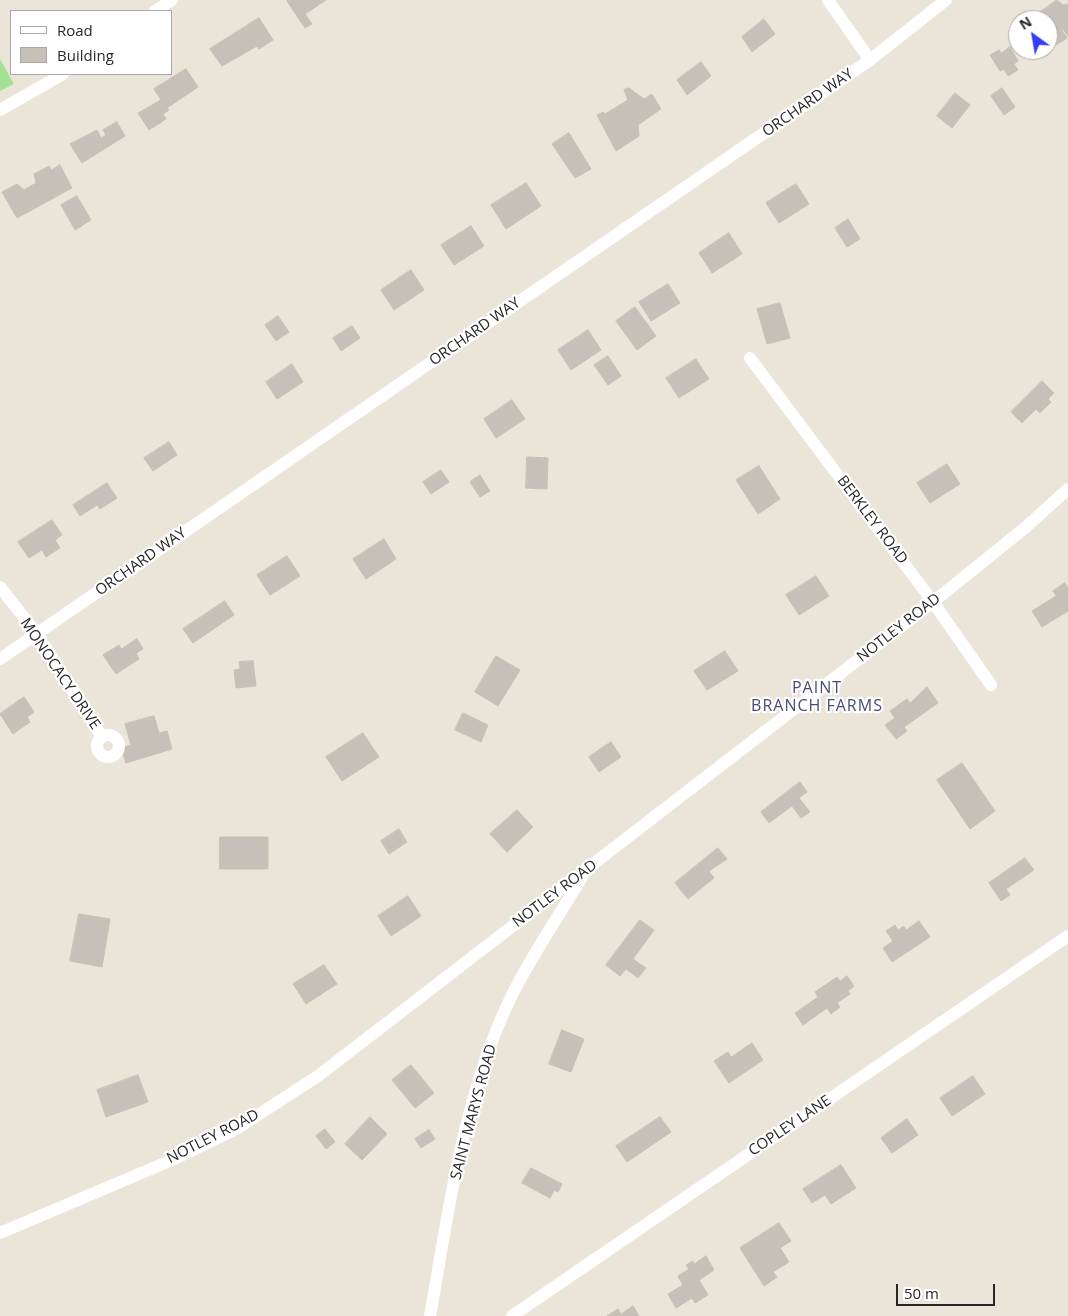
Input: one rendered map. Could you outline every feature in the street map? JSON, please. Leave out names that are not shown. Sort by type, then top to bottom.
[{"type":"street","points":[[157,10],[172,0]]},
{"type":"street","points":[[828,0],[870,60]]},
{"type":"street","name":"ORCHARD WAY","points":[[0,659],[870,60],[946,0]]},
{"type":"street","points":[[0,110],[61,75]]},
{"type":"street","name":"BERKLEY ROAD","points":[[750,358],[933,602],[991,685]]},
{"type":"street","name":"NOTLEY ROAD","points":[[0,1233],[172,1160],[238,1128],[318,1076],[933,602],[1026,527],[1068,489]]},
{"type":"street","name":"MONOCACY DRIVE","points":[[0,587],[36,634],[102,737]]},
{"type":"street","name":"SAINT MARYS ROAD","points":[[430,1316],[458,1162],[484,1067],[511,997],[586,870]]},
{"type":"street","name":"COPLEY LANE","points":[[512,1316],[1068,936]]},
{"type":"green space","points":[[0,59],[14,84],[0,91]]},
{"type":"building","points":[[326,0],[305,14],[312,24],[305,28],[287,1]]},
{"type":"building","points":[[1057,0],[1063,5],[1068,4],[1068,36],[1062,28],[1067,38],[1058,44],[1058,10],[1043,10]]},
{"type":"building","points":[[259,18],[273,40],[259,49],[257,46],[222,66],[210,49]]},
{"type":"building","points":[[764,19],[775,34],[752,52],[742,37]]},
{"type":"building","points":[[1008,48],[1008,60],[1018,61],[1014,64],[1018,70],[1008,76],[1004,69],[1000,71],[990,55],[999,50],[1001,53]]},
{"type":"building","points":[[701,62],[711,76],[687,95],[677,80]]},
{"type":"building","points":[[186,69],[198,87],[167,108],[169,110],[163,114],[166,119],[149,130],[138,113],[161,100],[154,89]]},
{"type":"building","points":[[629,88],[644,99],[652,94],[661,109],[638,125],[639,136],[616,151],[597,115],[603,112],[605,114],[628,100],[624,90]]},
{"type":"building","points":[[1002,88],[1015,107],[1004,115],[991,96]]},
{"type":"building","points":[[955,93],[970,105],[952,128],[937,116]]},
{"type":"building","points":[[117,122],[125,136],[82,163],[70,144],[97,130],[101,138],[106,135],[103,130]]},
{"type":"building","points":[[569,133],[591,169],[575,178],[552,144]]},
{"type":"building","points":[[60,165],[72,188],[17,218],[2,192],[17,184],[24,190],[36,183],[34,174],[49,166],[51,170]]},
{"type":"building","points":[[526,183],[541,206],[506,229],[491,205]]},
{"type":"building","points":[[796,184],[809,204],[779,223],[766,203]]},
{"type":"building","points":[[77,196],[91,220],[75,230],[61,205]]},
{"type":"building","points":[[848,219],[860,239],[847,247],[835,228]]},
{"type":"building","points":[[471,226],[484,246],[454,265],[441,245]]},
{"type":"building","points":[[729,233],[742,254],[712,273],[699,253]]},
{"type":"building","points":[[411,270],[424,290],[394,310],[381,290]]},
{"type":"building","points":[[668,284],[680,303],[651,321],[639,302]]},
{"type":"building","points":[[780,303],[790,338],[767,344],[757,309]]},
{"type":"building","points":[[635,307],[656,336],[637,350],[616,321]]},
{"type":"building","points":[[278,316],[289,332],[276,341],[265,325]]},
{"type":"building","points":[[352,326],[360,338],[341,351],[333,338]]},
{"type":"building","points":[[588,330],[601,350],[571,370],[558,350]]},
{"type":"building","points":[[608,356],[621,376],[608,385],[594,365]]},
{"type":"building","points":[[696,359],[709,379],[679,398],[666,378]]},
{"type":"building","points":[[292,364],[303,382],[277,399],[266,382]]},
{"type":"building","points":[[1042,381],[1054,393],[1048,399],[1051,402],[1040,413],[1036,409],[1022,423],[1011,412]]},
{"type":"building","points":[[512,400],[525,419],[496,438],[484,419]]},
{"type":"building","points":[[169,442],[177,455],[153,471],[144,458]]},
{"type":"building","points":[[527,457],[548,458],[547,489],[526,488]]},
{"type":"building","points":[[947,464],[960,484],[930,503],[917,483]]},
{"type":"building","points":[[759,466],[780,499],[758,514],[736,480]]},
{"type":"building","points":[[441,470],[449,482],[431,494],[423,482]]},
{"type":"building","points":[[480,475],[490,491],[480,497],[470,482]]},
{"type":"building","points":[[107,483],[117,498],[100,509],[97,505],[80,516],[73,505]]},
{"type":"building","points":[[52,520],[62,535],[55,540],[60,548],[46,557],[42,550],[29,558],[18,542]]},
{"type":"building","points":[[384,539],[396,559],[366,579],[353,559]]},
{"type":"building","points":[[287,556],[300,576],[270,595],[257,575]]},
{"type":"building","points":[[816,576],[829,596],[799,615],[786,595]]},
{"type":"building","points":[[1065,583],[1068,588],[1068,611],[1042,627],[1032,611],[1056,596],[1053,591]]},
{"type":"building","points":[[225,601],[234,615],[193,643],[183,629]]},
{"type":"building","points":[[137,639],[143,649],[136,653],[139,659],[116,674],[103,655],[119,645],[121,649]]},
{"type":"building","points":[[725,651],[738,671],[707,690],[694,671]]},
{"type":"building","points":[[496,656],[520,670],[498,706],[475,692]]},
{"type":"building","points":[[253,661],[256,686],[236,688],[234,670],[240,669],[239,662]]},
{"type":"building","points":[[927,687],[938,703],[904,727],[907,731],[896,739],[885,725],[895,718],[890,711],[907,699],[910,703]]},
{"type":"building","points":[[24,697],[34,712],[27,717],[30,722],[13,734],[0,714]]},
{"type":"building","points":[[463,713],[488,725],[481,742],[455,730]]},
{"type":"building","points":[[154,716],[159,733],[167,731],[172,749],[126,763],[121,748],[131,745],[125,724]]},
{"type":"building","points":[[363,733],[379,757],[342,781],[326,757]]},
{"type":"building","points":[[611,742],[621,757],[599,772],[589,757]]},
{"type":"building","points":[[962,763],[995,811],[970,829],[937,780]]},
{"type":"building","points":[[800,782],[807,792],[799,798],[810,812],[801,818],[792,806],[769,823],[761,812]]},
{"type":"building","points":[[517,810],[533,827],[507,852],[490,834]]},
{"type":"building","points":[[399,829],[407,842],[389,854],[381,841]]},
{"type":"building","points":[[220,837],[268,837],[268,869],[220,869]]},
{"type":"building","points":[[718,848],[727,859],[709,871],[714,878],[688,899],[675,883]]},
{"type":"building","points":[[1025,858],[1034,870],[1006,889],[1010,895],[1001,901],[989,883]]},
{"type":"building","points":[[408,896],[421,916],[391,936],[378,916]]},
{"type":"building","points":[[79,914],[110,919],[102,967],[70,961]]},
{"type":"building","points":[[640,920],[654,930],[633,959],[646,968],[638,978],[626,969],[620,976],[606,965]]},
{"type":"building","points":[[919,921],[930,937],[892,962],[883,948],[893,941],[886,931],[895,925],[898,930],[904,926],[906,930]]},
{"type":"building","points":[[324,965],[337,984],[306,1004],[293,984]]},
{"type":"building","points":[[847,976],[854,986],[848,991],[850,994],[837,1003],[840,1007],[831,1014],[827,1008],[803,1025],[795,1013],[818,997],[815,992],[837,977],[840,981]]},
{"type":"building","points":[[562,1030],[584,1039],[571,1072],[549,1064]]},
{"type":"building","points":[[752,1043],[763,1060],[729,1083],[714,1061],[728,1052],[731,1057]]},
{"type":"building","points":[[411,1065],[434,1093],[415,1108],[392,1080]]},
{"type":"building","points":[[138,1075],[148,1102],[106,1117],[97,1090]]},
{"type":"building","points":[[973,1076],[985,1094],[952,1116],[940,1098]]},
{"type":"building","points":[[370,1117],[387,1134],[362,1160],[345,1144]]},
{"type":"building","points":[[660,1117],[671,1132],[627,1162],[616,1146]]},
{"type":"building","points":[[907,1119],[918,1135],[892,1153],[881,1138]]},
{"type":"building","points":[[325,1129],[335,1142],[326,1149],[316,1136]]},
{"type":"building","points":[[429,1130],[435,1139],[421,1148],[415,1139]]},
{"type":"building","points":[[841,1165],[856,1188],[831,1204],[825,1195],[812,1203],[803,1189]]},
{"type":"building","points":[[531,1168],[562,1184],[558,1192],[554,1190],[550,1198],[522,1183]]},
{"type":"building","points":[[779,1223],[791,1241],[780,1248],[789,1262],[773,1272],[777,1277],[764,1286],[740,1248]]},
{"type":"building","points":[[706,1256],[714,1270],[699,1280],[708,1295],[695,1303],[692,1298],[676,1308],[668,1294],[683,1285],[678,1276],[689,1269],[686,1265],[693,1261],[694,1264]]},
{"type":"building","points":[[633,1306],[639,1316],[607,1316],[618,1309],[621,1314]]},
{"type":"district","name":"PAINT BRANCH FARMS","points":[[817,697]]}]
